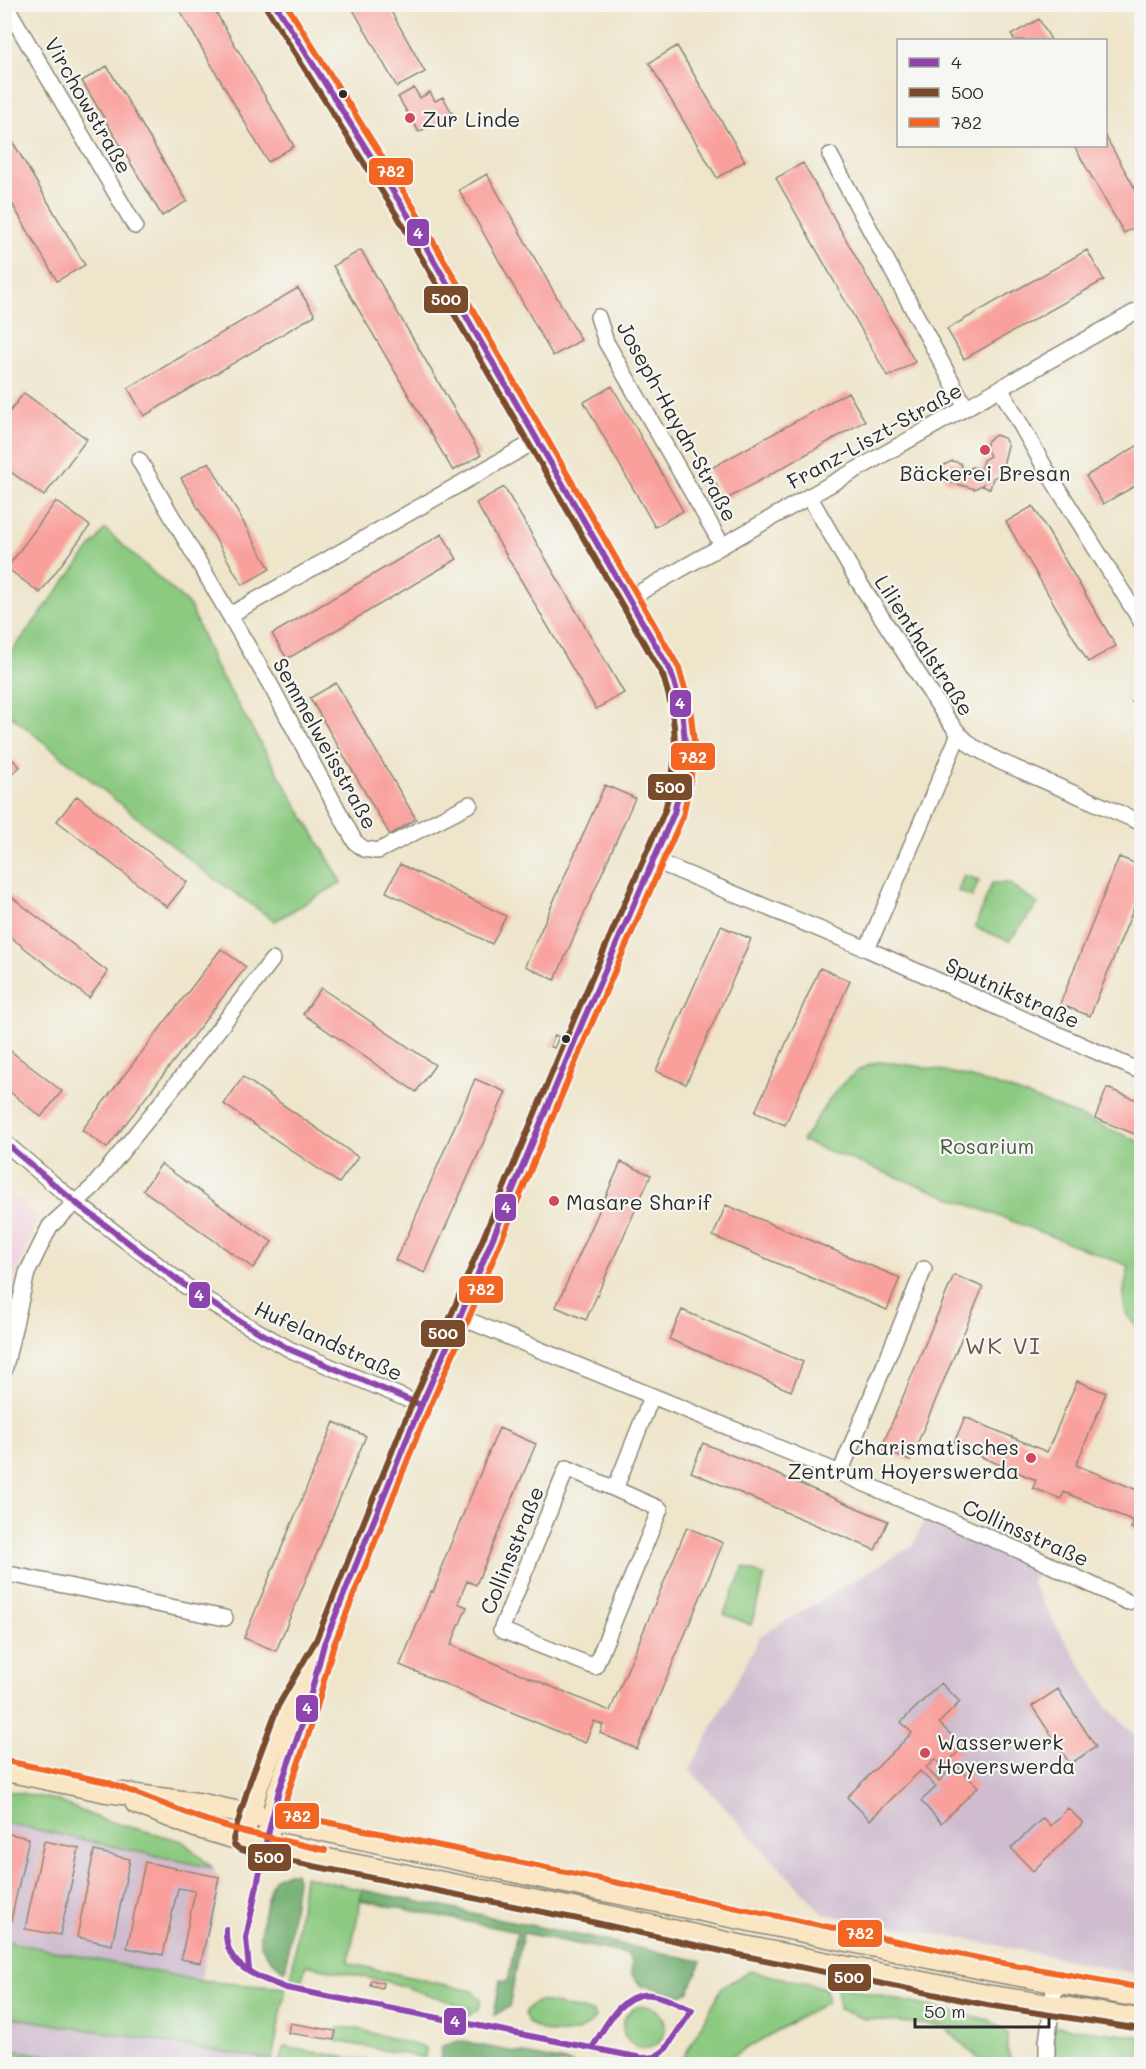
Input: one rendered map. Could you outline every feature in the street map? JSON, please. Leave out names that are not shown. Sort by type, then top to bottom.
[{"type":"street","name":"Virchowstraße","points":[[5,4],[135,226]]},
{"type":"street","points":[[265,1847],[279,1790],[305,1716],[324,1644],[578,1031],[674,813],[684,778],[685,728],[681,698],[671,672],[406,212],[275,4]]},
{"type":"street","points":[[830,155],[966,408]]},
{"type":"street","name":"Franz-Liszt-Straße","points":[[628,598],[1142,308]]},
{"type":"street","name":"Joseph-Haydn-Straße","points":[[598,317],[606,342],[722,545]]},
{"type":"street","points":[[1000,388],[1044,466],[1142,623]]},
{"type":"street","points":[[230,615],[537,440]]},
{"type":"street","name":"Semmelweisstraße","points":[[139,460],[271,686],[356,842],[364,849],[378,851],[388,848],[470,804]]},
{"type":"street","name":"Lilienthalstraße","points":[[809,496],[855,576],[945,717],[959,734],[972,746],[999,761],[1142,823]]},
{"type":"street","points":[[867,949],[959,734]]},
{"type":"street","name":"Sputnikstraße","points":[[653,860],[867,949],[1142,1072]]},
{"type":"street","points":[[4,1371],[27,1273],[50,1226],[94,1186],[182,1078],[272,960]]},
{"type":"street","name":"Hufelandstraße","points":[[4,1142],[76,1203],[187,1287],[243,1324],[291,1350],[422,1405]]},
{"type":"street","points":[[840,1473],[924,1269]]},
{"type":"street","name":"Collinsstraße","points":[[460,1317],[840,1473],[1023,1552],[1128,1602]]},
{"type":"street","points":[[615,1489],[652,1396]]},
{"type":"street","name":"Collinsstraße","points":[[567,1468],[615,1489],[660,1509],[595,1667],[501,1630],[567,1468]]},
{"type":"street","points":[[4,1573],[225,1618]]},
{"type":"street","points":[[242,1841],[258,1784],[286,1709],[324,1644]]},
{"type":"street","points":[[4,1770],[104,1791],[200,1804],[554,1880],[1055,1983],[1142,1997]]},
{"type":"street","points":[[104,1791],[197,1827],[265,1847],[585,1911],[737,1946],[989,1996],[1142,2019]]},
{"type":"street","points":[[1047,2064],[1047,2042],[1055,1983]]},
{"type":"shaded area","points":[[5,1191],[37,1216],[5,1305]]},
{"type":"shaded area","points":[[927,1511],[1041,1562],[1031,1582],[1106,1705],[1141,1742],[1141,1975],[997,1945],[823,1914],[690,1770],[760,1636],[914,1545]]},
{"type":"shaded area","points":[[5,1823],[213,1868],[221,1881],[200,1981],[5,1941]]},
{"type":"shaded area","points":[[4,2016],[301,2064],[103,2064],[5,2049]]},
{"type":"green space","points":[[105,529],[190,606],[214,664],[342,882],[275,921],[205,872],[5,711],[5,660]]},
{"type":"green space","points":[[964,875],[979,880],[972,897],[958,891]]},
{"type":"green space","points":[[992,883],[1008,883],[1038,904],[1009,941],[975,927]]},
{"type":"green space","name":"Rosarium","points":[[878,1062],[913,1065],[980,1080],[1045,1103],[1141,1142],[1141,1330],[1128,1316],[1123,1301],[1129,1266],[802,1141],[843,1083],[853,1074]]},
{"type":"green space","points":[[744,1567],[765,1576],[751,1625],[724,1614]]},
{"type":"green space","points":[[5,1790],[56,1800],[100,1819],[182,1841],[213,1868],[5,1823]]},
{"type":"green space","points":[[286,1873],[295,1873],[297,1878],[284,1971],[263,1950],[260,1936],[269,1892],[274,1880]]},
{"type":"green space","points":[[304,1876],[363,1890],[348,1963],[472,1991],[481,1999],[479,2009],[468,2016],[469,2008],[393,1983],[306,1965],[302,1980],[291,1979]]},
{"type":"green space","points":[[363,1890],[701,1961],[689,1991],[678,1997],[656,1988],[641,1986],[631,1974],[632,1963],[627,1954],[523,1933],[509,2007],[494,2015],[500,1980],[508,1981],[517,1932],[360,1900]]},
{"type":"green space","points":[[4,1941],[200,1981],[286,1988],[272,2060],[5,2016]]},
{"type":"green space","points":[[750,1971],[826,1988],[827,2002],[719,2064],[680,2064],[723,1986]]},
{"type":"green space","points":[[837,1986],[989,2020],[1007,2033],[1007,2049],[1012,2064],[984,2064],[943,2026],[865,2019],[839,2009]]},
{"type":"green space","points":[[539,2001],[592,2012],[596,2018],[589,2025],[572,2032],[545,2031],[528,2023],[525,2013],[531,2005]]},
{"type":"green space","points":[[644,2006],[659,2012],[665,2027],[659,2042],[644,2048],[629,2042],[623,2027],[629,2012]]},
{"type":"green space","points":[[1052,2026],[1141,2037],[1141,2064],[1053,2064]]},
{"type":"green space","points":[[338,2027],[358,2029],[426,2048],[425,2058],[336,2041]]},
{"type":"green space","points":[[459,2041],[575,2064],[460,2064],[440,2060],[442,2046]]},
{"type":"green space","points":[[284,2047],[385,2064],[301,2064],[281,2061]]},
{"type":"green space","points":[[5,2049],[101,2064],[5,2064]]},
{"type":"building","points":[[176,4],[211,4],[294,146],[268,162]]},
{"type":"building","points":[[350,4],[387,4],[425,72],[397,87]]},
{"type":"building","points":[[1039,19],[1050,39],[1014,39],[1011,35]]},
{"type":"building","points":[[677,46],[745,161],[717,178],[649,63]]},
{"type":"building","points":[[107,66],[187,201],[162,216],[82,81]]},
{"type":"building","points":[[414,88],[420,98],[430,92],[435,101],[443,97],[452,113],[419,132],[398,97]]},
{"type":"building","points":[[4,127],[85,265],[57,281],[4,190]]},
{"type":"building","points":[[1107,139],[1142,201],[1142,223],[1124,233],[1075,147],[1107,147]]},
{"type":"building","points":[[803,163],[915,362],[888,377],[776,178]]},
{"type":"building","points":[[487,174],[581,340],[553,356],[459,190]]},
{"type":"building","points":[[361,250],[481,455],[453,471],[333,266]]},
{"type":"building","points":[[1087,250],[1104,280],[964,359],[947,329]]},
{"type":"building","points":[[298,288],[315,315],[144,416],[128,388]]},
{"type":"building","points":[[612,386],[683,511],[655,527],[584,402]]},
{"type":"building","points":[[848,392],[865,421],[725,500],[708,470]]},
{"type":"building","points":[[24,393],[87,439],[44,496],[4,467],[4,419]]},
{"type":"building","points":[[996,435],[1004,438],[1008,445],[1001,474],[993,478],[990,489],[982,486],[983,484],[975,489],[946,481],[942,474],[944,465],[952,461],[960,463],[965,471],[972,467],[981,469],[983,460],[990,456],[986,448],[988,440]]},
{"type":"building","points":[[1142,443],[1142,482],[1103,504],[1086,476]]},
{"type":"building","points":[[209,462],[270,569],[242,585],[181,478]]},
{"type":"building","points":[[504,487],[624,693],[596,709],[476,503]]},
{"type":"building","points":[[56,501],[90,526],[40,593],[7,568]]},
{"type":"building","points":[[1033,506],[1116,646],[1088,662],[1006,522]]},
{"type":"building","points":[[442,534],[457,559],[287,659],[272,634]]},
{"type":"building","points":[[336,683],[416,819],[390,835],[310,698]]},
{"type":"building","points":[[1142,683],[1142,707],[1132,702]]},
{"type":"building","points":[[4,751],[20,767],[4,781]]},
{"type":"building","points":[[605,785],[635,798],[555,980],[525,966]]},
{"type":"building","points":[[77,796],[187,882],[167,907],[57,821]]},
{"type":"building","points":[[1119,857],[1142,866],[1142,888],[1090,1016],[1060,1004]]},
{"type":"building","points":[[400,864],[506,916],[492,944],[386,892]]},
{"type":"building","points":[[4,891],[108,972],[89,998],[4,932]]},
{"type":"building","points":[[721,926],[751,939],[686,1084],[656,1071]]},
{"type":"building","points":[[221,949],[246,967],[107,1148],[82,1130]]},
{"type":"building","points":[[820,968],[850,981],[785,1125],[755,1112]]},
{"type":"building","points":[[321,988],[435,1065],[416,1092],[303,1014]]},
{"type":"building","points":[[555,1035],[559,1037],[554,1048],[550,1046]]},
{"type":"building","points":[[4,1046],[62,1091],[41,1117],[4,1087]]},
{"type":"building","points":[[243,1077],[358,1157],[339,1183],[224,1104]]},
{"type":"building","points":[[475,1079],[506,1092],[425,1273],[395,1260]]},
{"type":"building","points":[[1107,1088],[1142,1102],[1142,1137],[1095,1118]]},
{"type":"building","points":[[621,1162],[651,1175],[586,1320],[556,1307]]},
{"type":"building","points":[[161,1164],[272,1242],[253,1268],[143,1190]]},
{"type":"building","points":[[726,1205],[900,1278],[887,1310],[713,1236]]},
{"type":"building","points":[[954,1275],[983,1287],[910,1461],[881,1449]]},
{"type":"building","points":[[682,1310],[803,1362],[791,1391],[669,1339]]},
{"type":"building","name":"Charismatisches Zentrum Hoyerswerda","points":[[1077,1381],[1106,1393],[1076,1465],[1142,1492],[1142,1532],[1131,1528],[1134,1521],[1064,1492],[1061,1499],[1033,1488],[1036,1480],[953,1445],[965,1417],[1047,1452]]},
{"type":"building","points":[[334,1422],[366,1436],[276,1651],[244,1638]]},
{"type":"building","points":[[499,1428],[536,1444],[476,1585],[467,1581],[458,1603],[467,1607],[451,1645],[610,1711],[687,1527],[723,1543],[637,1749],[600,1733],[603,1725],[594,1721],[585,1743],[400,1665],[431,1591],[433,1592]]},
{"type":"building","points":[[703,1443],[888,1521],[875,1550],[691,1472]]},
{"type":"building","name":"Wasserwerk Hoyerswerda","points":[[941,1683],[960,1702],[939,1723],[963,1747],[943,1767],[935,1759],[926,1768],[939,1781],[956,1764],[978,1787],[941,1823],[921,1801],[936,1787],[920,1771],[870,1820],[847,1797],[912,1733],[901,1722]]},
{"type":"building","points":[[1058,1689],[1096,1747],[1070,1764],[1032,1706]]},
{"type":"building","points":[[1068,1808],[1083,1823],[1033,1871],[1011,1848],[1043,1818],[1051,1826]]},
{"type":"building","points":[[4,1833],[29,1838],[10,1925],[4,1924]]},
{"type":"building","points":[[44,1841],[79,1848],[60,1935],[25,1929]]},
{"type":"building","points":[[94,1851],[130,1859],[112,1945],[77,1937]]},
{"type":"building","points":[[145,1862],[219,1877],[201,1963],[181,1959],[195,1891],[178,1888],[163,1955],[127,1948]]},
{"type":"building","points":[[371,1980],[383,1983],[382,1988],[370,1985]]},
{"type":"building","points":[[290,2023],[336,2031],[334,2040],[288,2033]]},
{"type":"transit line","name":"4","points":[[249,1970],[246,1938],[265,1847],[279,1790],[305,1716],[324,1644],[410,1431],[583,1021],[674,813],[683,776],[685,742],[682,709],[671,672],[406,212],[275,4]]},
{"type":"transit line","name":"782","points":[[286,4],[414,208],[679,668],[690,707],[694,742],[691,777],[683,816],[591,1025],[418,1434],[333,1647],[314,1718],[283,1813],[997,1962],[1142,1988]]},
{"type":"transit line","name":"500","points":[[267,9],[398,217],[663,676],[672,711],[675,743],[665,810],[402,1427],[316,1640],[278,1706],[250,1781],[233,1839],[234,1845],[239,1849],[263,1856],[583,1920],[735,1954],[987,2005],[1141,2029]]},
{"type":"transit line","name":"4","points":[[4,1142],[76,1203],[187,1287],[236,1319],[291,1350],[421,1405]]},
{"type":"transit line","name":"782","points":[[6,1761],[107,1782],[200,1818],[244,1832],[325,1850]]},
{"type":"transit line","name":"4","points":[[226,1929],[230,1953],[236,1961],[253,1974],[286,1988],[642,2058],[655,2057],[665,2050],[692,2010]]},
{"type":"transit line","name":"4","points":[[592,2048],[616,2012],[632,1998],[652,1995],[692,2010]]},
{"type":"place","name":"Zur Linde","points":[[410,118]]},
{"type":"place","name":"Bäckerei Bresan","points":[[985,450]]},
{"type":"place","name":"Masare Sharif","points":[[554,1201]]},
{"type":"place","name":"Charismatisches Zentrum Hoyerswerda","points":[[1031,1458]]},
{"type":"place","name":"Wasserwerk Hoyerswerda","points":[[925,1753]]},
{"type":"district","name":"WK VI","points":[[1003,1344]]}]
